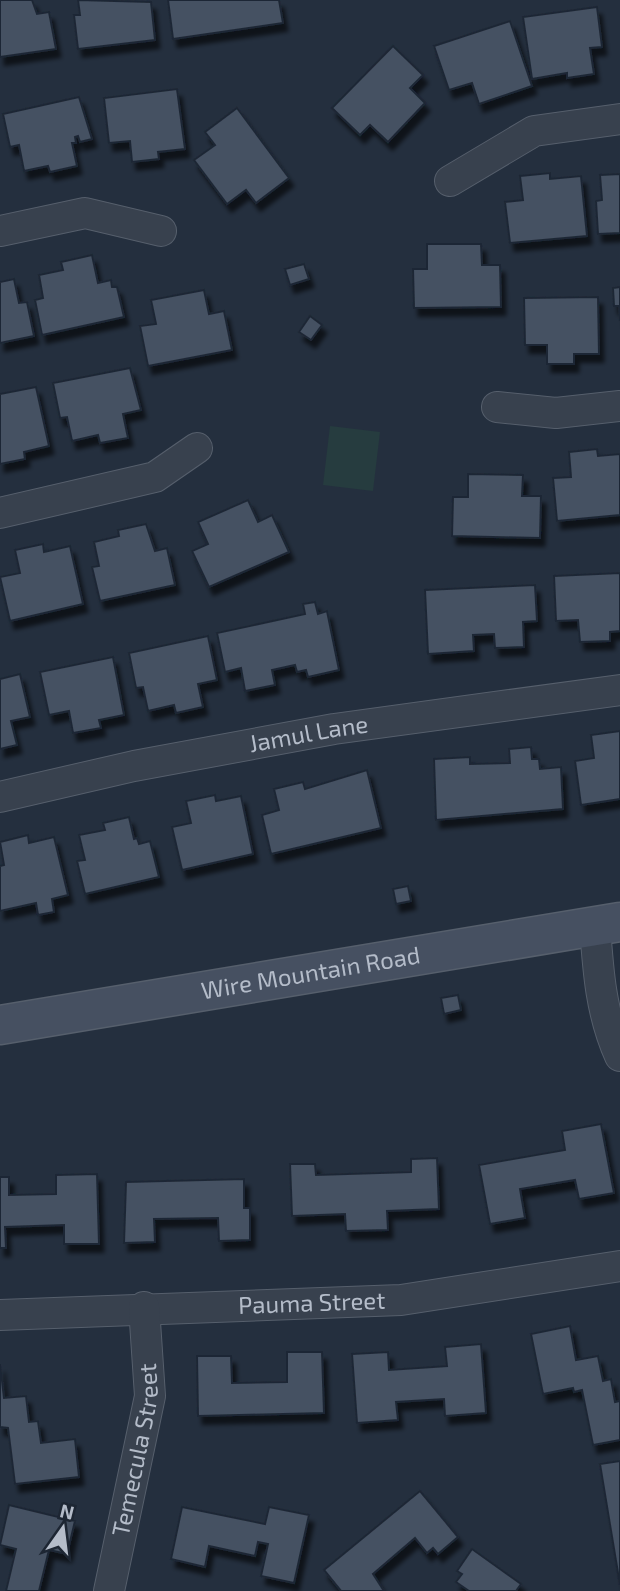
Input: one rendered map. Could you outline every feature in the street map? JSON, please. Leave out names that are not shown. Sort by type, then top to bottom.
[{"type":"main road","name":"Wire Mountain Road","points":[[0,1025],[608,924]]},
{"type":"street","points":[[450,181],[534,131],[620,119]]},
{"type":"street","points":[[0,231],[85,213],[161,231]]},
{"type":"street","points":[[497,407],[556,413],[620,406]]},
{"type":"street","points":[[0,513],[155,477],[197,448]]},
{"type":"street","name":"Jamul Lane","points":[[0,797],[134,766],[334,729],[620,690]]},
{"type":"street","points":[[608,924],[600,989],[611,1036],[620,1056]]},
{"type":"street","name":"Pauma Street","points":[[0,1315],[144,1307],[401,1300],[620,1266]]},
{"type":"street","name":"Temecula Street","points":[[110,1591],[150,1396],[144,1307]]},
{"type":"green space","points":[[330,426],[380,432],[373,491],[323,485]]},
{"type":"building","points":[[0,0],[32,0],[37,14],[49,12],[56,49],[0,57]]},
{"type":"building","points":[[78,0],[151,2],[155,40],[78,49],[74,15],[80,15]]},
{"type":"building","points":[[168,0],[279,0],[283,23],[173,39]]},
{"type":"building","points":[[597,7],[602,47],[590,48],[594,74],[567,78],[567,73],[532,79],[523,17]]},
{"type":"building","points":[[510,21],[532,86],[479,104],[472,83],[449,90],[434,46]]},
{"type":"building","points":[[393,46],[423,75],[410,88],[425,103],[388,142],[370,125],[360,135],[332,108]]},
{"type":"building","points":[[177,89],[185,149],[158,152],[159,159],[132,162],[130,141],[109,143],[104,98]]},
{"type":"building","points":[[79,97],[92,139],[80,142],[78,136],[75,137],[76,143],[72,143],[77,166],[50,172],[48,166],[24,171],[19,145],[10,147],[3,114]]},
{"type":"building","points":[[237,108],[289,178],[256,203],[246,190],[227,204],[194,160],[215,145],[205,132]]},
{"type":"building","points":[[550,173],[550,179],[581,176],[587,236],[510,243],[505,202],[523,200],[520,176]]},
{"type":"building","points":[[620,174],[620,233],[598,234],[596,201],[602,200],[600,175]]},
{"type":"building","points":[[427,244],[481,244],[482,265],[500,265],[501,307],[414,308],[413,269],[427,269]]},
{"type":"building","points":[[92,255],[98,283],[111,280],[112,287],[117,287],[124,317],[42,335],[35,300],[43,298],[39,275],[63,270],[61,262]]},
{"type":"building","points":[[304,264],[309,279],[290,285],[285,269]]},
{"type":"building","points":[[14,279],[19,303],[27,302],[34,336],[0,343],[0,282]]},
{"type":"building","points":[[620,287],[620,321],[619,306],[614,306],[613,288]]},
{"type":"building","points":[[204,290],[209,314],[224,311],[232,350],[148,366],[140,326],[156,324],[151,300]]},
{"type":"building","points":[[598,297],[599,354],[574,354],[574,364],[547,364],[547,345],[525,345],[524,298]]},
{"type":"building","points":[[310,316],[322,325],[311,340],[299,332]]},
{"type":"building","points":[[130,368],[141,410],[123,414],[128,438],[100,443],[98,435],[72,441],[67,417],[60,418],[53,383]]},
{"type":"building","points":[[36,387],[49,446],[24,452],[25,459],[0,464],[0,394]]},
{"type":"building","points":[[597,449],[598,456],[620,454],[620,515],[557,521],[553,478],[571,477],[569,452]]},
{"type":"building","points":[[468,474],[523,475],[522,496],[541,496],[540,538],[452,536],[453,497],[468,497]]},
{"type":"building","points":[[248,500],[258,522],[272,515],[289,552],[209,587],[192,551],[208,544],[198,522]]},
{"type":"building","points":[[146,524],[155,551],[167,548],[175,585],[100,601],[92,567],[99,566],[94,542],[119,536],[118,530]]},
{"type":"building","points":[[43,544],[44,552],[70,546],[83,604],[10,621],[0,577],[20,573],[15,550]]},
{"type":"building","points":[[620,573],[620,631],[610,632],[610,641],[580,642],[578,620],[556,621],[554,576]]},
{"type":"building","points":[[535,585],[537,621],[523,622],[524,647],[495,648],[494,634],[473,635],[474,651],[428,654],[425,590]]},
{"type":"building","points":[[315,602],[318,614],[327,611],[339,670],[308,677],[306,670],[297,672],[295,665],[272,670],[275,685],[245,691],[241,668],[225,672],[217,633],[305,614],[303,604]]},
{"type":"building","points":[[208,636],[217,680],[198,684],[203,707],[176,713],[174,705],[148,711],[143,687],[136,688],[129,653]]},
{"type":"building","points":[[113,657],[124,715],[99,720],[101,728],[73,733],[69,711],[49,715],[40,672]]},
{"type":"building","points":[[20,674],[30,717],[11,721],[17,745],[0,749],[0,679]]},
{"type":"building","points":[[620,731],[620,799],[581,805],[575,761],[594,758],[591,735]]},
{"type":"building","points":[[531,747],[532,759],[539,759],[540,769],[561,767],[563,809],[436,820],[434,759],[470,757],[470,764],[510,763],[509,749]]},
{"type":"building","points":[[367,770],[381,828],[271,854],[262,815],[279,810],[274,789],[303,782],[305,789]]},
{"type":"building","points":[[215,795],[216,801],[241,796],[253,854],[182,870],[172,827],[191,823],[186,801]]},
{"type":"building","points":[[129,817],[134,839],[137,838],[139,844],[150,841],[159,877],[85,894],[77,861],[85,860],[79,835],[105,830],[103,823]]},
{"type":"building","points":[[28,835],[29,843],[54,837],[68,895],[52,899],[54,912],[38,915],[36,903],[0,911],[0,866],[4,865],[0,842]]},
{"type":"building","points":[[408,886],[411,901],[396,904],[393,889]]},
{"type":"building","points":[[458,995],[461,1010],[444,1014],[441,998]]},
{"type":"building","points":[[601,1124],[614,1193],[579,1199],[575,1180],[520,1189],[525,1218],[490,1224],[479,1165],[565,1150],[562,1131]]},
{"type":"building","points":[[437,1158],[439,1209],[387,1211],[388,1230],[346,1231],[345,1214],[292,1216],[290,1164],[315,1164],[316,1175],[411,1172],[411,1159]]},
{"type":"building","points":[[97,1174],[99,1244],[64,1244],[64,1225],[5,1227],[6,1248],[0,1248],[0,1177],[9,1177],[9,1195],[56,1194],[56,1175]]},
{"type":"building","points":[[244,1179],[244,1208],[250,1208],[250,1240],[219,1241],[218,1218],[154,1219],[155,1242],[124,1243],[126,1182]]},
{"type":"building","points":[[570,1326],[576,1360],[598,1356],[603,1381],[611,1379],[615,1402],[620,1401],[620,1440],[593,1445],[582,1390],[574,1392],[573,1388],[543,1394],[531,1334]]},
{"type":"building","points":[[481,1344],[486,1413],[445,1416],[444,1399],[396,1402],[398,1420],[357,1423],[352,1354],[388,1352],[389,1370],[447,1366],[445,1347]]},
{"type":"building","points":[[287,1352],[322,1352],[324,1413],[198,1416],[197,1356],[231,1356],[232,1383],[287,1382]]},
{"type":"building","points":[[0,1364],[4,1398],[26,1396],[29,1422],[38,1421],[41,1443],[75,1439],[79,1477],[15,1484],[8,1428],[0,1427]]},
{"type":"building","points":[[620,1461],[620,1585],[600,1464]]},
{"type":"building","points":[[420,1491],[458,1537],[438,1554],[433,1548],[427,1553],[415,1538],[373,1574],[384,1591],[341,1591],[324,1570]]},
{"type":"building","points":[[9,1505],[75,1521],[67,1554],[49,1550],[39,1591],[6,1591],[16,1549],[0,1545]]},
{"type":"building","points":[[182,1507],[265,1524],[269,1507],[309,1515],[294,1583],[261,1576],[268,1544],[258,1542],[255,1556],[209,1546],[205,1567],[171,1559]]},
{"type":"building","points":[[472,1549],[521,1584],[516,1591],[469,1591],[456,1582],[462,1574],[457,1571]]}]
